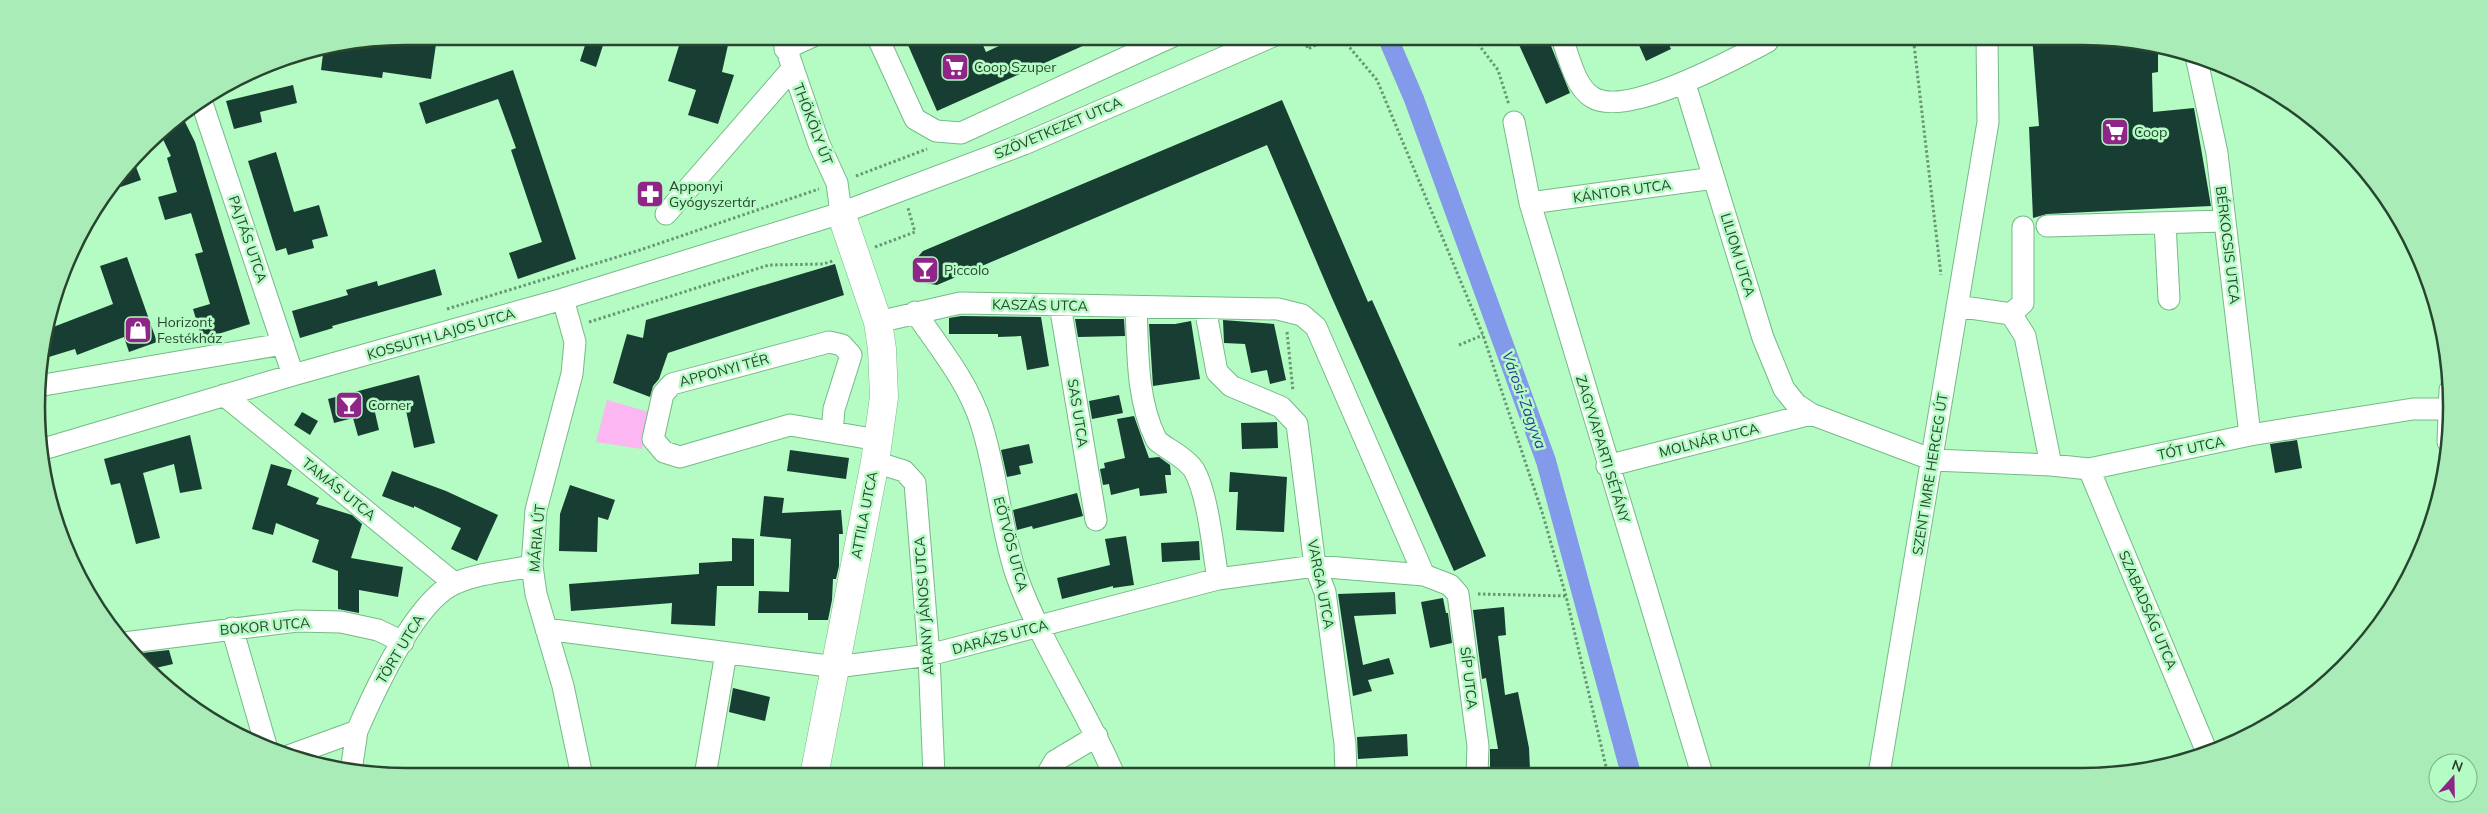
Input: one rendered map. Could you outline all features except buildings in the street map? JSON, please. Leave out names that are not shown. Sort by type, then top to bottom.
[{"type":"main road","name":"ATTILA UTCA","points":[[816,768],[876,451],[884,397],[882,349],[878,322],[856,254],[840,213]]},
{"type":"street","name":"THÖKÖLY ÚT","points":[[785,45],[819,144],[837,183],[840,213]]},
{"type":"street","points":[[881,45],[915,119],[936,131],[961,133],[1152,45]]},
{"type":"street","name":"SZÖVETKEZET UTCA","points":[[840,213],[1024,144],[1252,45]]},
{"type":"street","points":[[1565,45],[1581,87],[1593,98],[1613,104],[1685,84],[1762,45]]},
{"type":"street","name":"SZENT IMRE HERCEG ÚT","points":[[1880,768],[1933,460],[1957,306],[1981,174],[1988,122],[1987,45]]},
{"type":"street","name":"BÉRKOCSIS UTCA","points":[[2198,64],[2217,153],[2250,435]]},
{"type":"street","points":[[666,214],[792,69]]},
{"type":"street","name":"LILIOM UTCA","points":[[1685,84],[1763,338],[1784,388],[1796,404],[1811,414],[1933,460]]},
{"type":"street","name":"PAJTÁS UTCA","points":[[204,108],[293,375]]},
{"type":"street","name":"ZAGYVAPARTI SÉTÁNY","points":[[1514,122],[1530,203],[1700,768]]},
{"type":"street","name":"KÁNTOR UTCA","points":[[1530,203],[1714,178]]},
{"type":"street","name":"KOSSUTH LAJOS UTCA","points":[[47,448],[293,375],[563,299],[840,213]]},
{"type":"street","points":[[2047,226],[2224,221]]},
{"type":"street","points":[[2165,223],[2169,299]]},
{"type":"street","points":[[2012,314],[2023,303],[2023,227]]},
{"type":"street","name":"MÁRIA ÚT","points":[[563,299],[575,342],[572,374],[536,510],[532,566],[536,594],[563,686],[580,768]]},
{"type":"street","name":"KASZÁS UTCA","points":[[878,322],[915,312],[960,304],[1136,306],[1294,313]]},
{"type":"street","name":"SAS UTCA","points":[[1060,305],[1096,520]]},
{"type":"street","points":[[1136,306],[1139,365],[1150,422],[1157,441],[1183,457],[1194,470],[1202,492],[1218,579]]},
{"type":"street","points":[[1957,306],[2012,314]]},
{"type":"street","points":[[1205,308],[1217,372],[1231,386],[1281,407],[1297,424]]},
{"type":"street","name":"EÖTVÖS UTCA","points":[[915,312],[966,387],[981,422],[1016,573],[1037,627],[1097,736],[1111,768]]},
{"type":"street","points":[[1294,313],[1316,327],[1424,576]]},
{"type":"street","points":[[2012,314],[2025,336],[2051,465]]},
{"type":"street","name":"APPONYI TÉR","points":[[832,432],[834,409],[850,355],[842,345],[829,342],[672,384],[663,394],[653,439],[664,452],[680,457],[790,425],[832,432],[876,451]]},
{"type":"street","points":[[46,385],[283,344]]},
{"type":"street","name":"TAMÁS UTCA","points":[[224,395],[454,583]]},
{"type":"street","name":"TÓT UTCA","points":[[1933,460],[2051,465],[2089,469],[2250,435],[2413,409],[2443,401]]},
{"type":"street","name":"MOLNÁR UTCA","points":[[1608,466],[1811,414]]},
{"type":"street","name":"VARGA UTCA","points":[[1297,424],[1315,566],[1325,592],[1345,744],[1346,768]]},
{"type":"street","name":"ARANY JÁNOS UTCA","points":[[876,451],[904,471],[915,483],[929,655],[934,768]]},
{"type":"street","name":"SZABADSÁG UTCA","points":[[2089,469],[2204,746]]},
{"type":"street","name":"TÖRT UTCA","points":[[352,764],[357,731],[372,697],[403,642],[430,602],[454,583],[532,566]]},
{"type":"street","name":"DARÁZS UTCA","points":[[546,629],[836,667],[929,655],[1218,579],[1315,566],[1424,576],[1454,589]]},
{"type":"street","name":"SÍP UTCA","points":[[1454,589],[1478,746],[1477,768]]},
{"type":"street","name":"BOKOR UTCA","points":[[132,642],[297,621],[341,622],[378,630],[403,642]]},
{"type":"street","points":[[232,628],[264,738]]},
{"type":"street","points":[[706,768],[726,653]]},
{"type":"street","points":[[299,752],[357,731]]},
{"type":"street","points":[[1051,768],[1055,761],[1097,736]]},
{"type":"path","points":[[1306,45],[1308,49],[1316,45]]},
{"type":"path","points":[[1348,45],[1377,80],[1483,335],[1543,515],[1566,596],[1607,768]]},
{"type":"path","points":[[1479,45],[1498,70],[1514,122]]},
{"type":"path","points":[[1914,45],[1942,283]]},
{"type":"path","points":[[440,311],[640,250],[891,163],[902,190],[915,232],[823,264],[768,266],[572,327]]},
{"type":"path","points":[[1294,313],[1297,424]]},
{"type":"path","points":[[1459,345],[1483,335]]},
{"type":"path","points":[[1454,589],[1566,596]]},
{"type":"shaded area","points":[[607,400],[649,412],[642,449],[596,442]]},
{"type":"waterway","name":"Városi-Zagyva","points":[[1391,45],[1414,99],[1546,461],[1629,768]]},
{"type":"place","name":"Coop Szuper","points":[[955,67]]},
{"type":"place","name":"Coop","points":[[2115,132]]},
{"type":"place","name":"Apponyi Gyógyszertár","points":[[650,194]]},
{"type":"place","name":"Piccolo","points":[[925,270]]},
{"type":"place","name":"Horizont Festékház","points":[[138,330]]},
{"type":"place","name":"Corner","points":[[349,405]]}]
